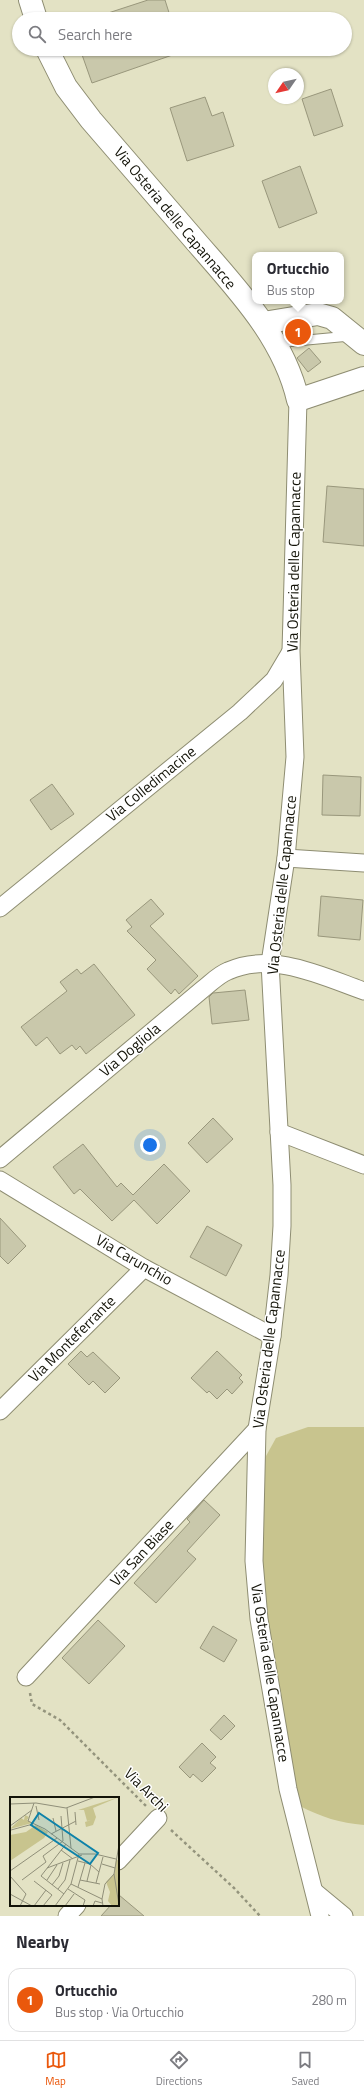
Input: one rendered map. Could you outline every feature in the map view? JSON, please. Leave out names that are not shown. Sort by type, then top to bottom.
[{"type":"street","points":[[30,0],[34,12]]},
{"type":"street","name":"Via Osteria delle Capannacce","points":[[50,56],[66,87],[91,120],[263,323],[294,384],[298,400],[291,651],[296,757],[286,858],[270,963],[282,1185],[282,1226],[279,1275],[272,1336],[257,1429],[254,1561],[257,1605],[288,1789],[320,1916]]},
{"type":"street","points":[[263,323],[318,314],[332,318],[360,340]]},
{"type":"street","points":[[298,400],[364,378]]},
{"type":"street","name":"Via Colledimacine","points":[[0,908],[240,712],[274,680],[291,651]]},
{"type":"street","points":[[286,858],[364,863]]},
{"type":"street","name":"Via Dogliola","points":[[0,1159],[219,976],[235,968],[270,963],[305,970],[364,991]]},
{"type":"street","points":[[279,1132],[364,1165]]},
{"type":"street","name":"Via Carunchio","points":[[0,1180],[144,1268],[272,1336]]},
{"type":"street","name":"Via Monteferrante","points":[[0,1411],[144,1268]]},
{"type":"street","name":"Via San Biase","points":[[26,1677],[257,1429]]},
{"type":"street","points":[[119,1860],[158,1818]]},
{"type":"street","points":[[315,1892],[344,1916]]},
{"type":"street","points":[[67,1916],[76,1906]]},
{"type":"lane","points":[[274,344],[360,340]]},
{"type":"path","name":"Via Archi","points":[[26,1677],[32,1704],[60,1720],[158,1818],[234,1888],[260,1916]]},
{"type":"shaded area","points":[[308,1427],[364,1427],[364,1825],[331,1819],[300,1806],[259,1586],[261,1465],[276,1438]]},
{"type":"building","points":[[148,0],[165,0],[169,12],[111,12]]},
{"type":"building","points":[[82,56],[170,56],[92,83]]},
{"type":"building","points":[[331,89],[343,126],[314,136],[304,104],[304,98]]},
{"type":"building","points":[[205,97],[212,116],[223,112],[234,146],[187,161],[170,108]]},
{"type":"building","points":[[300,166],[317,213],[279,228],[262,181]]},
{"type":"building","points":[[309,348],[321,362],[308,372],[297,358]]},
{"type":"building","points":[[327,486],[364,489],[364,546],[323,542]]},
{"type":"building","points":[[323,775],[361,777],[360,816],[322,815]]},
{"type":"building","points":[[52,784],[74,814],[51,830],[30,800]]},
{"type":"building","points":[[321,896],[363,900],[360,940],[318,936]]},
{"type":"building","points":[[151,899],[164,914],[150,926],[198,976],[179,994],[175,989],[171,994],[147,969],[156,960],[127,931],[132,927],[126,920]]},
{"type":"building","points":[[94,964],[135,1015],[86,1054],[80,1046],[76,1050],[72,1045],[60,1054],[47,1037],[36,1046],[21,1027],[67,991],[60,982],[77,969],[81,974]]},
{"type":"building","points":[[245,990],[249,1020],[212,1024],[209,997],[213,993]]},
{"type":"building","points":[[213,1118],[233,1139],[207,1163],[188,1143]]},
{"type":"building","points":[[83,1144],[117,1187],[121,1183],[133,1195],[164,1164],[190,1191],[157,1224],[134,1200],[112,1221],[80,1189],[74,1194],[53,1167]]},
{"type":"building","points":[[0,1218],[26,1246],[8,1264],[0,1256]]},
{"type":"building","points":[[207,1226],[242,1245],[226,1276],[190,1257]]},
{"type":"building","points":[[81,1351],[87,1357],[93,1352],[120,1378],[105,1393],[93,1381],[89,1385],[68,1364]]},
{"type":"building","points":[[217,1351],[242,1375],[239,1378],[243,1382],[232,1394],[227,1389],[217,1399],[209,1391],[207,1393],[191,1378]]},
{"type":"building","points":[[204,1500],[220,1515],[187,1551],[196,1559],[156,1603],[134,1583],[190,1522],[187,1519]]},
{"type":"building","points":[[98,1620],[125,1646],[89,1684],[62,1658]]},
{"type":"building","points":[[213,1626],[237,1640],[224,1662],[200,1648]]},
{"type":"building","points":[[224,1715],[235,1726],[221,1740],[210,1730]]},
{"type":"building","points":[[202,1743],[216,1757],[210,1763],[216,1768],[202,1782],[193,1774],[190,1778],[179,1767]]},
{"type":"building","points":[[119,1895],[144,1916],[101,1916],[110,1906],[119,1906]]},
{"type":"place","name":"Ortucchio","points":[[298,332]]}]
